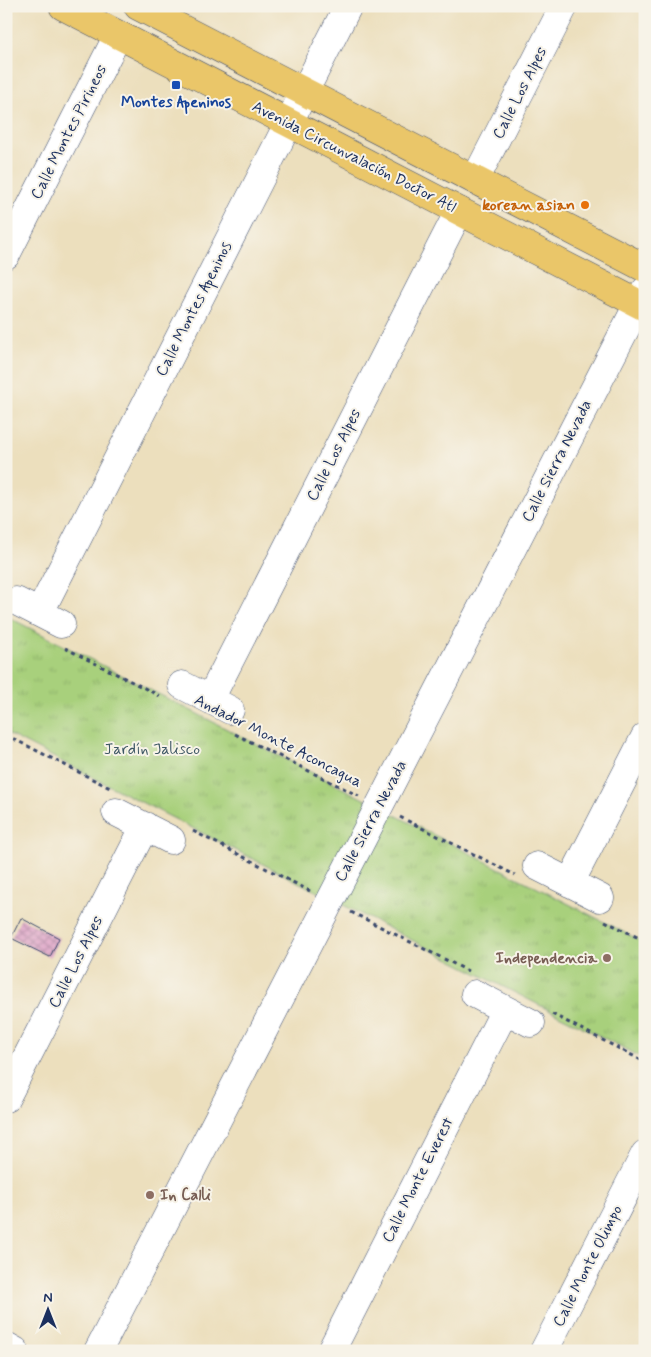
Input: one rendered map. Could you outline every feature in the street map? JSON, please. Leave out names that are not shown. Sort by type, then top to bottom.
[{"type":"main road","name":"Avenida Circunvalación Doctor Atl","points":[[63,6],[459,211],[643,300]]},
{"type":"main road","points":[[138,6],[645,268]]},
{"type":"street","name":"Calle Montes Apeninos","points":[[44,620],[348,6]]},
{"type":"street","name":"Calle Los Alpes","points":[[475,180],[564,6]]},
{"type":"street","name":"Calle Montes Pirineos","points":[[6,255],[118,35]]},
{"type":"street","name":"Calle Los Alpes","points":[[222,713],[459,211]]},
{"type":"street","name":"Calle Sierra Nevada","points":[[98,1351],[643,300]]},
{"type":"street","points":[[174,692],[222,713]]},
{"type":"street","points":[[570,883],[645,737]]},
{"type":"street","points":[[116,812],[172,840]]},
{"type":"street","name":"Calle Los Alpes","points":[[6,1098],[145,826]]},
{"type":"street","points":[[529,872],[570,883],[600,908]]},
{"type":"street","points":[[474,994],[530,1023]]},
{"type":"street","name":"Calle Monte Everest","points":[[331,1351],[505,1010]]},
{"type":"street","name":"Calle Monte Olimpo","points":[[544,1351],[645,1154]]},
{"type":"street","points":[[6,1346],[15,1351]]},
{"type":"path","points":[[44,620],[174,692]]},
{"type":"path","name":"Andador Monte Aconcagua","points":[[222,713],[379,807],[529,872]]},
{"type":"path","points":[[600,908],[645,941]]},
{"type":"green space","name":"Jardín Jalisco","points":[[6,616],[645,943],[645,1059],[6,733]]},
{"type":"building","points":[[21,918],[59,938],[50,957],[11,938]]},
{"type":"place","name":"Montes Apeninos","points":[[176,85]]},
{"type":"place","name":"korean asian","points":[[585,205]]},
{"type":"place","name":"Independencia","points":[[607,958]]},
{"type":"place","name":"In Calli","points":[[150,1195]]}]
